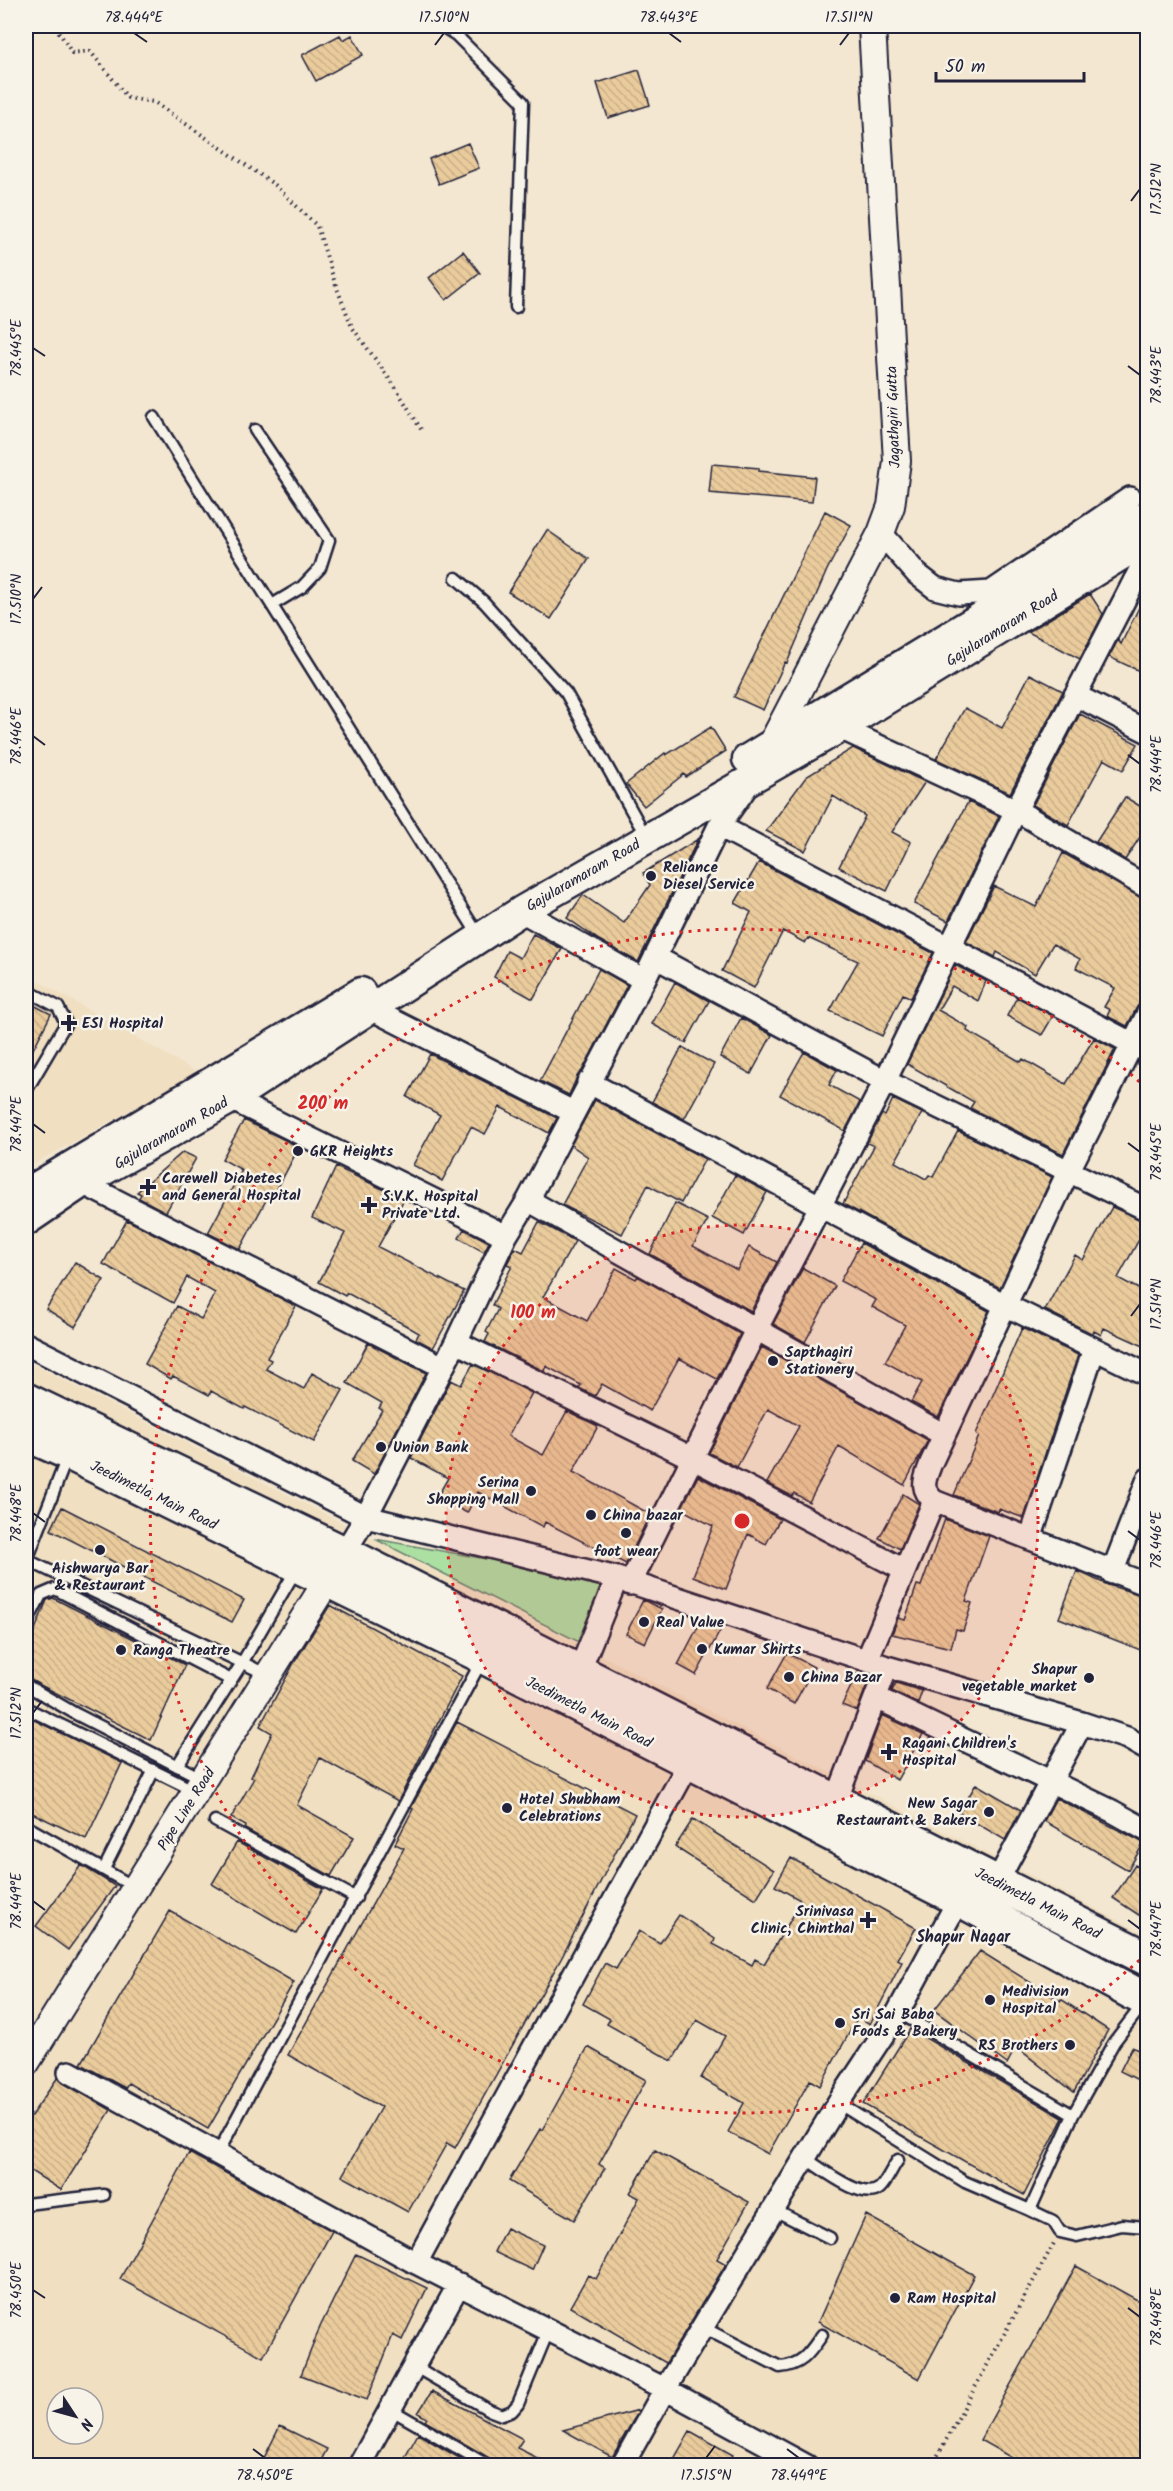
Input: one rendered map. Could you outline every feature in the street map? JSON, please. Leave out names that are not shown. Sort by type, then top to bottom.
[{"type":"main road","name":"Gajularamaram Road","points":[[26,1192],[232,1071],[771,746],[1139,507]]},
{"type":"main road","name":"Gajularamaram Road","points":[[26,1221],[82,1184],[231,1099],[521,911],[1142,555]]},
{"type":"main road","name":"Jeedimetla Main Road","points":[[26,1400],[336,1567],[484,1657],[959,1899],[1147,2001]]},
{"type":"main road","points":[[26,1417],[128,1466],[158,1496]]},
{"type":"main road","name":"Jeedimetla Main Road","points":[[26,1434],[299,1566],[336,1567],[579,1672],[1148,1959]]},
{"type":"main road","points":[[1094,1972],[1111,1940]]},
{"type":"street","name":"Jagathgiri Gutta","points":[[754,777],[881,533],[891,506],[897,461],[872,26]]},
{"type":"street","points":[[881,533],[917,574],[935,588],[959,594],[991,592],[1139,507]]},
{"type":"street","points":[[579,1672],[624,1581],[692,1458],[885,1081],[1142,555]]},
{"type":"street","points":[[1075,695],[1148,732]]},
{"type":"street","points":[[840,728],[1016,810],[1148,888]]},
{"type":"street","points":[[336,1567],[366,1517],[456,1342],[506,1236],[528,1200],[588,1082],[644,980],[719,826],[754,777]]},
{"type":"street","points":[[719,826],[1140,1049]]},
{"type":"street","points":[[521,911],[644,980]]},
{"type":"street","points":[[655,957],[885,1081],[1148,1210]]},
{"type":"street","points":[[371,1009],[573,1112]]},
{"type":"street","points":[[1148,1013],[1140,1049],[1069,1170],[924,1482],[925,1493],[934,1501],[1112,1573],[1148,1585]]},
{"type":"street","points":[[588,1082],[1005,1305],[1148,1375]]},
{"type":"street","points":[[231,1099],[506,1236]]},
{"type":"street","points":[[82,1184],[443,1367]]},
{"type":"street","points":[[528,1200],[944,1435]]},
{"type":"street","points":[[456,1342],[692,1458],[904,1570]]},
{"type":"street","points":[[26,1344],[366,1517],[624,1581],[888,1667],[1082,1723],[1127,1738],[1148,1750]]},
{"type":"street","points":[[1030,1539],[1094,1348]]},
{"type":"street","points":[[1112,1573],[1148,1479]]},
{"type":"street","points":[[867,1660],[934,1501]]},
{"type":"street","name":"Pipe Line Road","points":[[26,2063],[336,1567]]},
{"type":"street","points":[[836,1801],[888,1667]]},
{"type":"street","points":[[877,1698],[1112,1810],[1148,1831]]},
{"type":"street","points":[[997,1882],[1082,1723]]},
{"type":"street","points":[[416,2263],[689,1763]]},
{"type":"street","points":[[622,2466],[665,2389],[838,2103],[898,2012],[959,1899]]},
{"type":"street","points":[[69,2072],[416,2263],[665,2389],[807,2466]]},
{"type":"street","points":[[359,2466],[459,2284]]},
{"type":"lane","points":[[442,26],[456,35],[524,102],[516,307]]},
{"type":"lane","points":[[154,417],[472,925]]},
{"type":"lane","points":[[255,430],[329,540],[320,568],[302,587],[272,605]]},
{"type":"lane","points":[[456,578],[484,602],[567,693],[639,824]]},
{"type":"lane","points":[[26,990],[58,1007],[66,1023],[26,1091]]},
{"type":"lane","points":[[69,1453],[27,1560],[268,1675]]},
{"type":"lane","points":[[177,1766],[242,1663],[299,1566]]},
{"type":"lane","points":[[26,1625],[41,1595],[55,1589],[231,1680]]},
{"type":"lane","points":[[218,2153],[484,1657]]},
{"type":"lane","points":[[26,1685],[76,1714],[177,1766],[200,1786]]},
{"type":"lane","points":[[26,1708],[154,1770],[200,1786]]},
{"type":"lane","points":[[104,1869],[154,1770]]},
{"type":"lane","points":[[215,1821],[356,1898]]},
{"type":"lane","points":[[26,1826],[136,1888]]},
{"type":"lane","points":[[1030,2210],[1072,2115],[1114,2042],[1147,2001]]},
{"type":"lane","points":[[898,2012],[1072,2115]]},
{"type":"lane","points":[[838,2103],[965,2182],[1053,2221],[1060,2232],[1077,2236],[1122,2225],[1146,2227]]},
{"type":"lane","points":[[805,2158],[860,2192],[872,2193],[880,2188],[898,2160]]},
{"type":"lane","points":[[26,2204],[104,2195]]},
{"type":"lane","points":[[774,2210],[830,2238]]},
{"type":"lane","points":[[702,2327],[780,2367],[792,2366],[804,2360],[822,2335]]},
{"type":"lane","points":[[414,2366],[489,2410],[502,2415],[512,2411],[518,2404],[549,2330]]},
{"type":"lane","points":[[390,2409],[489,2466]]},
{"type":"path","points":[[58,26],[59,32],[72,53],[90,51],[128,98],[154,102],[275,185],[317,226],[335,284],[352,327],[394,385],[422,431]]},
{"type":"path","points":[[932,2466],[1060,2232]]},
{"type":"shaded area","name":"ESI Hospital","points":[[26,974],[198,1073],[26,1168]]},
{"type":"shaded area","points":[[26,1361],[1147,1935],[1147,2465],[26,2465]]},
{"type":"green space","points":[[375,1539],[609,1581],[585,1645]]},
{"type":"building","points":[[340,35],[343,40],[352,35],[363,55],[316,81],[302,55]]},
{"type":"building","points":[[639,70],[650,105],[608,118],[597,83]]},
{"type":"building","points":[[468,143],[479,168],[439,184],[429,159]]},
{"type":"building","points":[[463,251],[480,273],[446,300],[429,278]]},
{"type":"building","points":[[712,464],[759,468],[759,471],[815,477],[812,502],[709,493]]},
{"type":"building","points":[[825,511],[851,525],[827,570],[787,663],[785,662],[763,710],[734,697]]},
{"type":"building","points":[[547,530],[589,559],[551,619],[508,592]]},
{"type":"building","points":[[1148,589],[1148,675],[1109,657],[1118,640],[1121,644]]},
{"type":"building","points":[[1090,594],[1103,614],[1080,659],[1028,632]]},
{"type":"building","points":[[1030,674],[1063,691],[1010,793],[936,759],[965,708],[1002,728]]},
{"type":"building","points":[[1080,714],[1138,744],[1123,770],[1104,759],[1068,825],[1033,805]]},
{"type":"building","points":[[711,727],[726,751],[686,777],[684,774],[644,806],[626,784],[665,753],[666,755]]},
{"type":"building","points":[[853,748],[925,782],[892,832],[911,842],[887,891],[839,867],[865,816],[833,796],[805,851],[766,831],[806,777]]},
{"type":"building","points":[[1125,797],[1148,811],[1148,825],[1125,860],[1096,842]]},
{"type":"building","points":[[968,802],[999,816],[948,921],[914,904]]},
{"type":"building","points":[[698,839],[638,962],[599,940],[567,918],[583,895],[624,923],[650,885],[643,873]]},
{"type":"building","points":[[1063,853],[1148,901],[1148,993],[1127,1026],[1107,1016],[1110,1010],[1104,1007],[1115,988],[1076,968],[1080,959],[1053,944],[1035,974],[997,952],[995,957],[966,942],[994,886],[1036,907]]},
{"type":"building","points":[[759,862],[933,953],[911,998],[903,994],[882,1036],[830,1011],[858,961],[808,938],[805,943],[783,931],[754,988],[722,971],[751,912],[735,903]]},
{"type":"building","points":[[533,934],[562,949],[533,999],[494,977],[507,951],[520,958]]},
{"type":"building","points":[[955,965],[986,981],[978,1001],[952,986],[938,1010],[968,1027],[967,1031],[1021,1062],[1023,1059],[1066,1084],[1094,1038],[1115,1049],[1063,1154],[970,1108],[974,1102],[907,1064]]},
{"type":"building","points":[[599,969],[627,985],[569,1095],[540,1081]]},
{"type":"building","points":[[675,982],[709,1001],[686,1043],[652,1024]]},
{"type":"building","points":[[1017,997],[1053,1016],[1042,1035],[1007,1016]]},
{"type":"building","points":[[26,1001],[51,1014],[26,1063]]},
{"type":"building","points":[[741,1018],[772,1035],[751,1074],[720,1057]]},
{"type":"building","points":[[682,1047],[714,1064],[684,1119],[652,1102]]},
{"type":"building","points":[[804,1052],[837,1070],[829,1085],[860,1102],[845,1131],[780,1095]]},
{"type":"building","points":[[430,1054],[557,1118],[549,1133],[500,1107],[485,1134],[471,1127],[442,1181],[413,1165],[440,1115],[407,1097]]},
{"type":"building","points":[[893,1099],[922,1113],[895,1162],[926,1179],[929,1175],[933,1177],[958,1131],[1052,1177],[1000,1288],[843,1204],[874,1146],[867,1143],[882,1114],[885,1116]]},
{"type":"building","points":[[595,1100],[705,1159],[681,1203],[648,1185],[622,1234],[562,1205],[588,1157],[571,1145]]},
{"type":"building","points":[[244,1120],[299,1147],[275,1193],[271,1191],[240,1249],[208,1233],[242,1170],[222,1159]]},
{"type":"building","points":[[183,1152],[196,1158],[166,1212],[139,1198],[141,1194],[137,1192]]},
{"type":"building","points":[[336,1167],[404,1199],[378,1247],[464,1291],[433,1348],[416,1339],[419,1333],[347,1293],[345,1296],[319,1282],[345,1233],[312,1218]]},
{"type":"building","points":[[735,1175],[767,1192],[744,1235],[712,1218]]},
{"type":"building","points":[[675,1203],[708,1220],[693,1246],[737,1270],[749,1247],[777,1262],[751,1311],[650,1254]]},
{"type":"building","points":[[1112,1207],[1148,1223],[1118,1278],[1148,1294],[1148,1348],[1104,1328],[1101,1335],[1094,1331],[1093,1334],[1045,1310],[1075,1255],[1083,1260]]},
{"type":"building","points":[[127,1220],[296,1306],[267,1358],[271,1360],[266,1369],[304,1389],[312,1373],[343,1390],[314,1442],[211,1391],[209,1395],[173,1376],[171,1379],[145,1364],[177,1306],[201,1319],[215,1293],[187,1277],[173,1303],[103,1264]]},
{"type":"building","points":[[539,1222],[575,1241],[543,1297],[587,1321],[616,1268],[636,1279],[638,1276],[740,1334],[717,1379],[679,1358],[650,1411],[602,1384],[595,1396],[579,1388],[581,1385],[546,1366],[544,1371],[485,1342],[489,1334],[486,1332],[498,1309],[492,1305],[512,1266],[507,1264],[515,1248],[523,1252]]},
{"type":"building","points":[[464,1229],[489,1242],[484,1252],[459,1238]]},
{"type":"building","points":[[861,1243],[989,1311],[938,1417],[911,1402],[922,1382],[885,1362],[905,1325],[872,1307],[876,1300],[840,1281]]},
{"type":"building","points":[[75,1262],[104,1280],[75,1327],[46,1309]]},
{"type":"building","points":[[803,1268],[835,1286],[805,1342],[773,1324]]},
{"type":"building","points":[[1022,1328],[1078,1355],[1024,1518],[999,1509],[998,1512],[954,1495],[979,1436],[976,1434]]},
{"type":"building","points":[[368,1343],[426,1373],[374,1474],[352,1461],[382,1410],[379,1408],[382,1403],[347,1383]]},
{"type":"building","points":[[762,1347],[928,1440],[904,1485],[839,1446],[809,1502],[794,1493],[792,1496],[767,1483],[799,1426],[768,1409],[737,1467],[709,1453]]},
{"type":"building","points":[[473,1364],[532,1393],[508,1436],[543,1455],[567,1411],[598,1426],[573,1472],[650,1514],[626,1564],[545,1522],[543,1527],[478,1492],[467,1513],[437,1497],[448,1478],[411,1458],[451,1380],[461,1385]]},
{"type":"building","points":[[698,1476],[780,1519],[766,1544],[748,1534],[726,1589],[693,1576],[713,1526],[681,1509]]},
{"type":"building","points":[[903,1494],[919,1504],[900,1549],[879,1538]]},
{"type":"building","points":[[62,1507],[244,1600],[232,1622],[51,1530]]},
{"type":"building","points":[[945,1519],[989,1536],[966,1601],[972,1603],[963,1631],[956,1629],[951,1648],[892,1634],[898,1618],[905,1620],[917,1585],[921,1586]]},
{"type":"building","points":[[1077,1571],[1108,1585],[1148,1597],[1148,1653],[1059,1618]]},
{"type":"building","points":[[53,1598],[185,1665],[151,1740],[26,1678],[26,1652],[47,1600]]},
{"type":"building","points":[[643,1600],[662,1609],[645,1643],[626,1634]]},
{"type":"building","points":[[330,1605],[462,1676],[398,1801],[320,1758],[297,1805],[354,1837],[331,1876],[245,1829],[246,1826],[231,1818],[254,1778],[251,1777],[272,1733],[260,1726],[294,1663]]},
{"type":"building","points":[[701,1621],[720,1631],[696,1675],[678,1665]]},
{"type":"building","points":[[787,1653],[814,1667],[794,1704],[767,1689]]},
{"type":"building","points":[[857,1674],[869,1679],[857,1711],[842,1705]]},
{"type":"building","points":[[896,1683],[922,1691],[918,1703],[892,1691]]},
{"type":"building","points":[[882,1715],[923,1734],[897,1780],[865,1761]]},
{"type":"building","points":[[26,1716],[122,1763],[86,1839],[26,1810]]},
{"type":"building","points":[[457,1722],[635,1814],[562,1957],[455,2148],[447,2143],[408,2212],[342,2176],[381,2107],[288,2055],[404,1848],[395,1844],[413,1809],[411,1808]]},
{"type":"building","points":[[976,1784],[1021,1810],[1005,1840],[959,1813]]},
{"type":"building","points":[[1056,1798],[1144,1843],[1128,1870],[1044,1821]]},
{"type":"building","points":[[693,1819],[774,1870],[756,1899],[675,1847]]},
{"type":"building","points":[[237,1842],[323,1889],[296,1934],[212,1884]]},
{"type":"building","points":[[791,1858],[916,1928],[898,1959],[902,1962],[870,2024],[858,2017],[820,2086],[810,2080],[768,2154],[728,2132],[744,2103],[701,2078],[725,2036],[697,2020],[672,2061],[607,2024],[610,2019],[583,2004],[605,1963],[616,1969],[639,1931],[660,1943],[679,1915],[715,1939],[713,1944],[752,1965],[755,1959],[764,1964],[802,1901],[775,1886]]},
{"type":"building","points":[[81,1865],[115,1886],[68,1950],[36,1926]]},
{"type":"building","points":[[1135,1865],[1148,1873],[1148,1921],[1113,1898]]},
{"type":"building","points":[[170,1911],[294,1982],[208,2129],[128,2083],[125,2088],[81,2064]]},
{"type":"building","points":[[980,1951],[1108,2030],[1074,2092],[1016,2047],[1007,2064],[934,2010]]},
{"type":"building","points":[[910,2029],[1063,2118],[1024,2195],[863,2104]]},
{"type":"building","points":[[588,2047],[646,2080],[599,2164],[605,2168],[574,2220],[509,2181],[540,2129],[542,2130]]},
{"type":"building","points":[[1132,2047],[1148,2055],[1148,2085],[1120,2071]]},
{"type":"building","points":[[58,2077],[63,2083],[111,2110],[61,2190],[26,2168],[26,2123]]},
{"type":"building","points":[[655,2150],[749,2202],[717,2259],[726,2264],[666,2363],[570,2307],[588,2275],[596,2279],[639,2198],[630,2193]]},
{"type":"building","points":[[189,2153],[332,2231],[263,2357],[120,2279]]},
{"type":"building","name":"Ram Hospital","points":[[866,2215],[974,2275],[919,2379],[818,2322]]},
{"type":"building","points":[[506,2228],[543,2245],[532,2270],[494,2252]]},
{"type":"building","points":[[356,2254],[427,2288],[402,2340],[393,2335],[367,2400],[301,2375],[320,2327]]},
{"type":"building","points":[[1076,2266],[1148,2306],[1148,2466],[1026,2466],[980,2440]]},
{"type":"building","points":[[432,2391],[523,2439],[517,2448],[554,2466],[496,2466],[493,2460],[425,2421],[427,2418],[418,2413]]},
{"type":"building","points":[[639,2410],[612,2457],[563,2430]]},
{"type":"building","points":[[280,2426],[327,2449],[318,2466],[260,2466]]},
{"type":"building","points":[[690,2431],[733,2455],[726,2466],[670,2466]]},
{"type":"building","points":[[418,2434],[473,2466],[400,2466]]},
{"type":"place","name":"Reliance Diesel Service","points":[[651,876]]},
{"type":"place","name":"ESI Hospital","points":[[69,1023]]},
{"type":"place","name":"GKR Heights","points":[[298,1151]]},
{"type":"place","name":"Carewell Diabetes and General Hospital","points":[[148,1187]]},
{"type":"place","name":"S.V.K. Hospital Private Ltd.","points":[[369,1205]]},
{"type":"place","name":"Sapthagiri Stationery","points":[[773,1361]]},
{"type":"place","name":"Union Bank","points":[[381,1447]]},
{"type":"place","name":"Serina Shopping Mall","points":[[531,1491]]},
{"type":"place","name":"China bazar","points":[[591,1515]]},
{"type":"place","name":"foot wear","points":[[626,1533]]},
{"type":"place","name":"Aishwarya Bar & Restaurant","points":[[100,1550]]},
{"type":"place","name":"Real Value","points":[[644,1622]]},
{"type":"place","name":"Kumar Shirts","points":[[702,1649]]},
{"type":"place","name":"Ranga Theatre","points":[[121,1650]]},
{"type":"place","name":"China Bazar","points":[[789,1677]]},
{"type":"place","name":"Shapur vegetable market","points":[[1089,1678]]},
{"type":"place","name":"Ragani Children's Hospital","points":[[889,1752]]},
{"type":"place","name":"Hotel Shubham Celebrations","points":[[507,1808]]},
{"type":"place","name":"New Sagar Restaurant & Bakers","points":[[989,1812]]},
{"type":"place","name":"Srinivasa Clinic, Chinthal","points":[[868,1920]]},
{"type":"place","name":"Medivision Hospital","points":[[990,2000]]},
{"type":"place","name":"Sri Sai Baba Foods & Bakery","points":[[840,2023]]},
{"type":"place","name":"RS Brothers","points":[[1070,2045]]},
{"type":"place","name":"Ram Hospital","points":[[895,2298]]},
{"type":"district","name":"Shapur Nagar","points":[[963,1936]]}]
